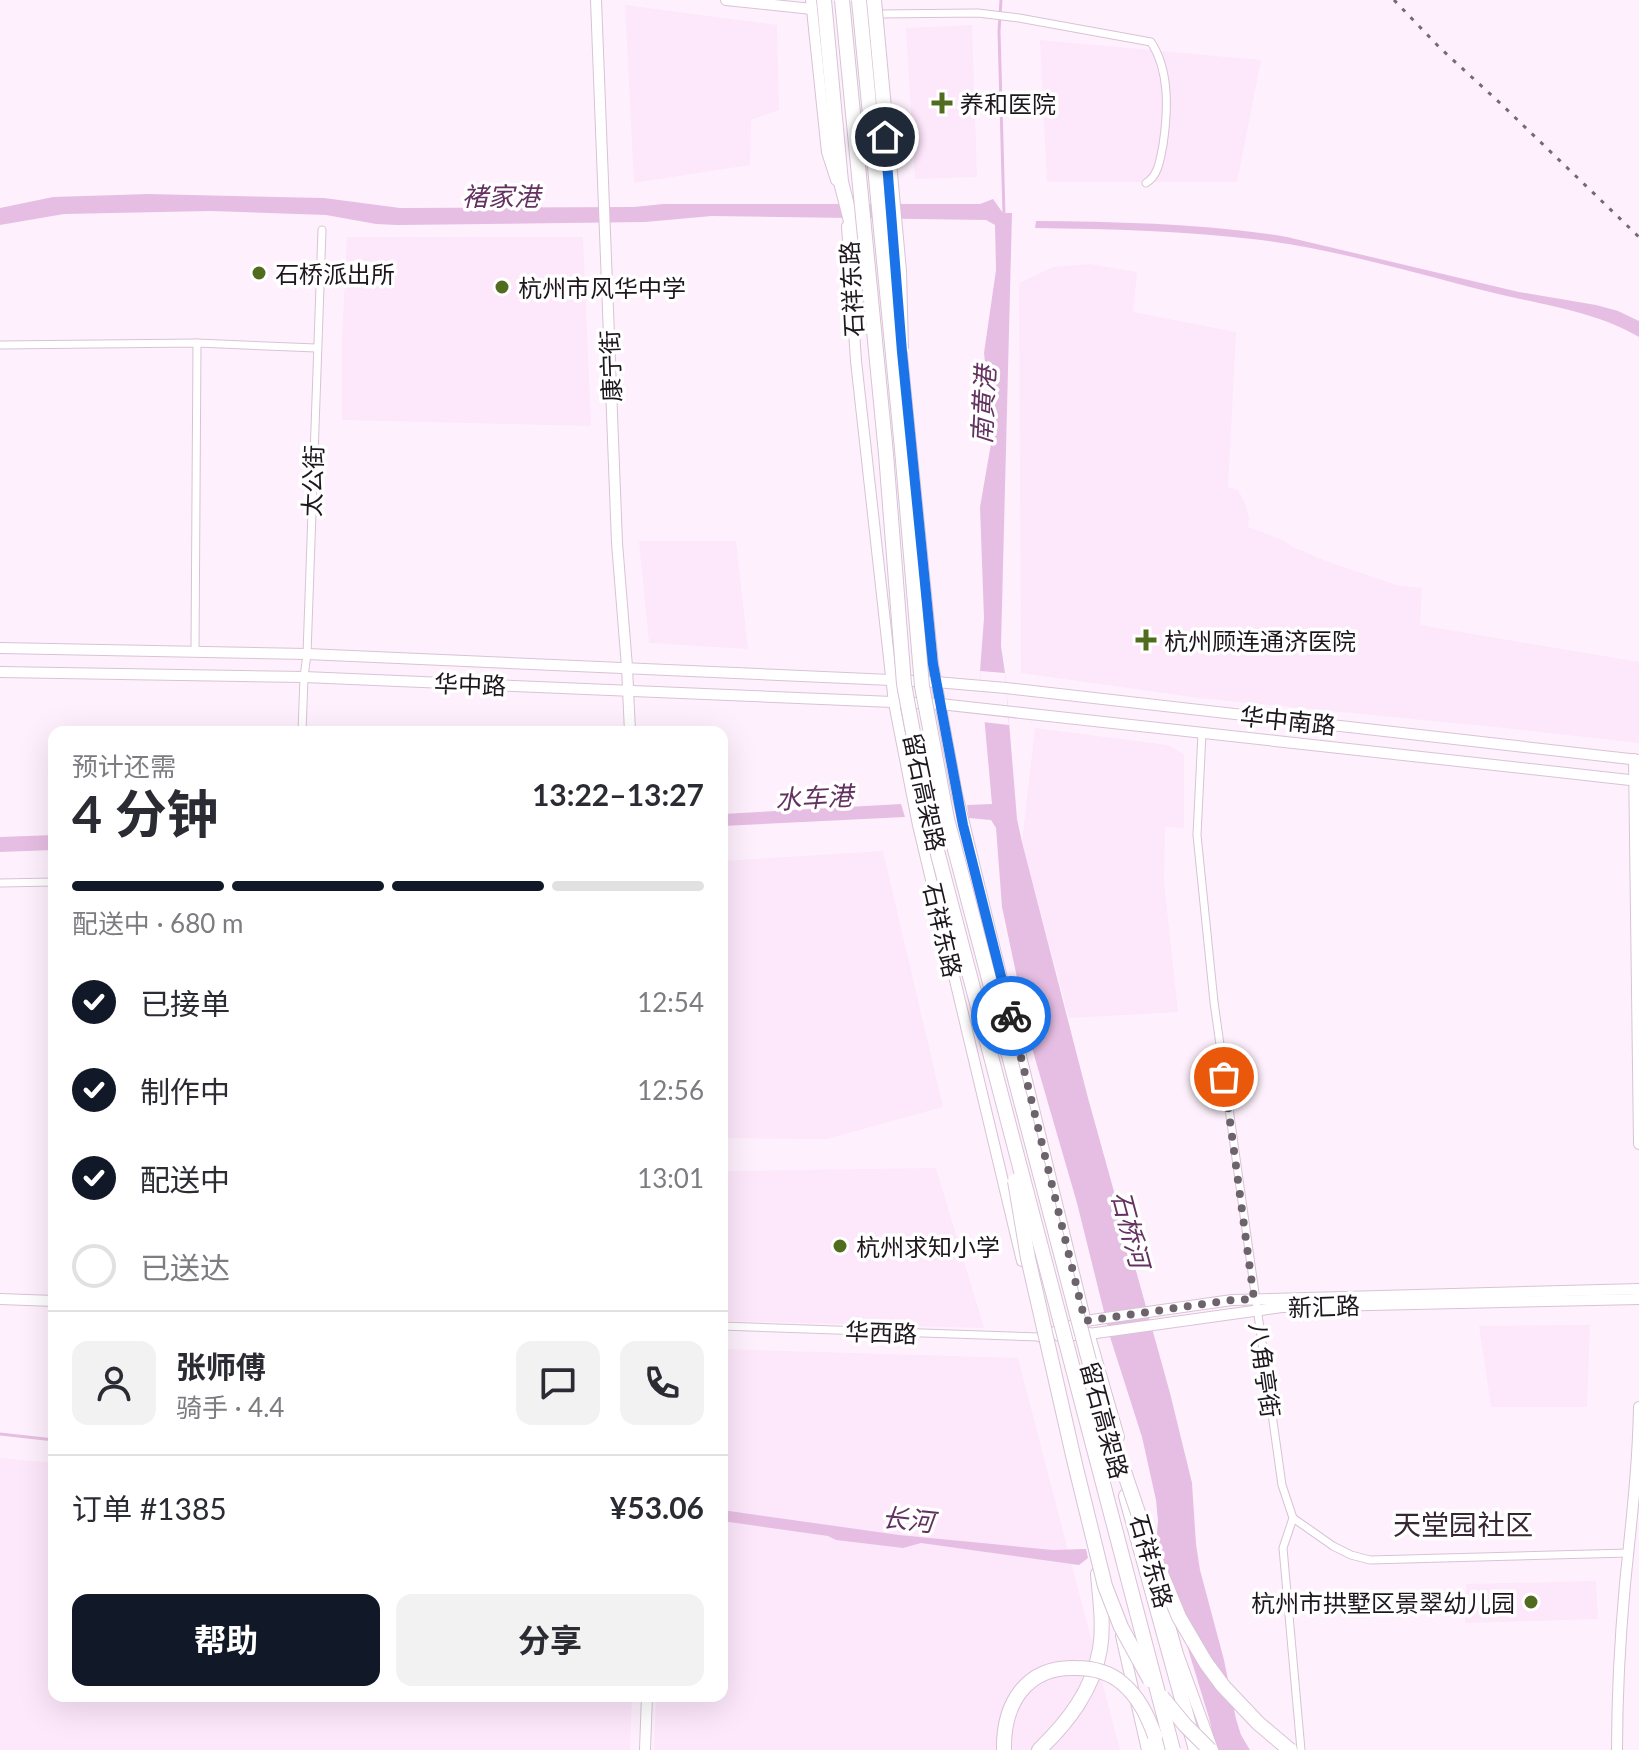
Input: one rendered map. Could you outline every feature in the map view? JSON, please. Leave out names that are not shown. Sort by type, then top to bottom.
[{"type":"highway","name":"留石高架路","points":[[842,0],[886,454],[904,684],[930,824],[1173,1750]]},
{"type":"highway","name":"留石高架路","points":[[859,0],[922,686],[947,819],[1098,1395],[1196,1750]]},
{"type":"highway","points":[[816,3],[841,182],[871,299]]},
{"type":"highway","points":[[875,5],[899,271],[902,449]]},
{"type":"highway","points":[[999,1089],[1028,1258],[1095,1550],[1113,1608],[1139,1663],[1172,1711],[1211,1750]]},
{"type":"highway","points":[[1098,1395],[1148,1542],[1179,1617],[1223,1686],[1258,1723],[1290,1750]]},
{"type":"highway","points":[[1039,1750],[1076,1708],[1100,1650],[1101,1609],[1095,1550]]},
{"type":"highway","points":[[1004,1750],[1007,1718],[1022,1689],[1044,1673],[1069,1668],[1100,1671],[1125,1685],[1148,1718],[1159,1750]]},
{"type":"main road","name":"康宁街","points":[[596,0],[617,543],[630,726]]},
{"type":"main road","points":[[726,0],[816,3]]},
{"type":"main road","name":"石祥东路","points":[[816,3],[827,152],[847,222],[856,361],[894,703],[918,825],[1039,1337],[1102,1547],[1147,1750]]},
{"type":"main road","name":"石祥东路","points":[[875,5],[902,352],[936,682],[963,825],[1085,1321],[1178,1654],[1211,1750]]},
{"type":"main road","name":"华中路","points":[[0,648],[307,654],[936,682]]},
{"type":"main road","name":"华中路","points":[[0,672],[304,677],[940,704]]},
{"type":"main road","name":"华中南路","points":[[936,682],[1636,760]]},
{"type":"main road","name":"华中南路","points":[[940,704],[1636,781]]},
{"type":"main road","points":[[1636,760],[1639,1144]]},
{"type":"main road","name":"新汇路","points":[[1039,1337],[1089,1334],[1159,1324],[1255,1305],[1639,1289]]},
{"type":"main road","points":[[0,1299],[48,1301]]},
{"type":"main road","name":"新汇路","points":[[1039,1337],[1100,1318],[1232,1300],[1282,1307],[1639,1299]]},
{"type":"main road","points":[[1617,1750],[1617,1701],[1639,1407]]},
{"type":"main road","points":[[645,1750],[647,1702]]},
{"type":"street","points":[[875,5],[1019,18],[1151,42],[1158,53],[1167,102],[1159,166],[1152,180],[1146,183]]},
{"type":"street","name":"太公街","points":[[302,726],[322,230]]},
{"type":"street","points":[[195,651],[197,343]]},
{"type":"street","points":[[0,345],[197,343],[316,348]]},
{"type":"street","name":"八角亭街","points":[[1202,733],[1197,835],[1214,1002],[1282,1485],[1293,1518]]},
{"type":"street","points":[[0,883],[48,882]]},
{"type":"street","name":"华西路","points":[[728,1326],[1039,1337]]},
{"type":"street","points":[[1301,1750],[1283,1548],[1293,1518],[1333,1546],[1370,1560],[1629,1553]]},
{"type":"shaded area","points":[[625,5],[777,25],[779,110],[751,120],[750,165],[634,183]]},
{"type":"shaded area","name":"养和医院","points":[[972,25],[977,177],[915,179],[906,28]]},
{"type":"shaded area","points":[[1040,40],[1261,60],[1237,182],[1047,182]]},
{"type":"shaded area","points":[[148,194],[324,198],[400,208],[980,204],[993,199],[1003,213],[1012,213],[1001,646],[1017,819],[1088,1098],[1170,1393],[1192,1483],[1200,1570],[1236,1719],[1250,1750],[1216,1748],[1156,1544],[1156,1500],[1142,1437],[1111,1340],[1077,1203],[1032,1048],[1002,907],[996,828],[991,820],[969,818],[967,805],[992,804],[980,671],[984,618],[980,507],[993,432],[984,353],[996,270],[995,225],[986,220],[712,216],[645,222],[397,225],[326,215],[210,211],[64,214],[0,225],[0,208],[53,197]]},
{"type":"shaded area","points":[[1036,221],[1193,226],[1287,237],[1519,292],[1618,311],[1639,321],[1639,337],[1604,321],[1568,310],[1320,250],[1205,234],[1035,228]]},
{"type":"shaded area","name":"杭州市风华中学","points":[[347,237],[583,237],[591,426],[342,420]]},
{"type":"shaded area","points":[[1090,264],[1137,272],[1133,312],[1236,332],[1228,487],[1238,490],[1245,503],[1248,527],[1326,561],[1396,585],[1422,588],[1420,625],[1639,662],[1639,743],[1199,698],[1021,673],[1019,283],[1053,267]]},
{"type":"shaded area","points":[[639,541],[736,541],[748,649],[649,643]]},
{"type":"shaded area","points":[[1035,728],[1168,745],[1184,754],[1184,828],[1165,827],[1164,881],[1178,1012],[1069,1018],[1022,842]]},
{"type":"shaded area","points":[[901,804],[905,817],[728,826],[728,814]]},
{"type":"shaded area","points":[[48,835],[48,850],[0,852],[0,837]]},
{"type":"shaded area","points":[[883,851],[943,1107],[827,1139],[728,1138],[728,861]]},
{"type":"shaded area","name":"杭州求知小学","points":[[936,1168],[984,1328],[728,1321],[728,1171]]},
{"type":"shaded area","points":[[1590,1325],[1587,1407],[1491,1407],[1479,1326]]},
{"type":"shaded area","points":[[728,1349],[1018,1358],[1120,1750],[654,1750],[656,1702],[728,1702]]},
{"type":"shaded area","points":[[0,1458],[48,1462],[48,1702],[632,1702],[630,1750],[0,1750]]},
{"type":"shaded area","points":[[728,1511],[899,1535],[1053,1550],[1086,1549],[1088,1558],[1079,1565],[921,1543],[903,1548],[836,1540],[828,1536],[728,1522]]},
{"type":"shaded area","name":"杭州市拱墅区景翠幼儿园","points":[[1596,1581],[1598,1619],[1465,1623],[1466,1584]]},
{"type":"pier","points":[[980,671],[1005,673],[1009,725],[983,722]]},
{"type":"waterway","name":"南黄港","points":[[1001,0],[999,31],[1004,215]]},
{"type":"waterway","name":"长河","points":[[0,1434],[48,1439]]},
{"type":"railway","points":[[1394,0],[1440,48],[1639,237]]},
{"type":"way so far","points":[[1011,1016],[1085,1321],[1254,1299],[1224,1077]]},
{"type":"place","name":"养和医院","points":[[942,103]]},
{"type":"place","name":"石桥派出所","points":[[259,273]]},
{"type":"place","name":"杭州市风华中学","points":[[502,287]]},
{"type":"place","name":"杭州顾连通济医院","points":[[1146,640]]},
{"type":"place","name":"杭州求知小学","points":[[840,1246]]},
{"type":"place","name":"杭州市拱墅区景翠幼儿园","points":[[1531,1602]]},
{"type":"district","name":"天堂园社区","points":[[1463,1524]]},
{"type":"route","points":[[885,137],[902,352],[933,664],[963,825],[1011,1016]]},
{"type":"water label","name":"褚家港","points":[[501,196]]},
{"type":"water label","name":"水车港","points":[[814,797]]},
{"type":"water label","name":"石桥河","points":[[1131,1229]]}]
